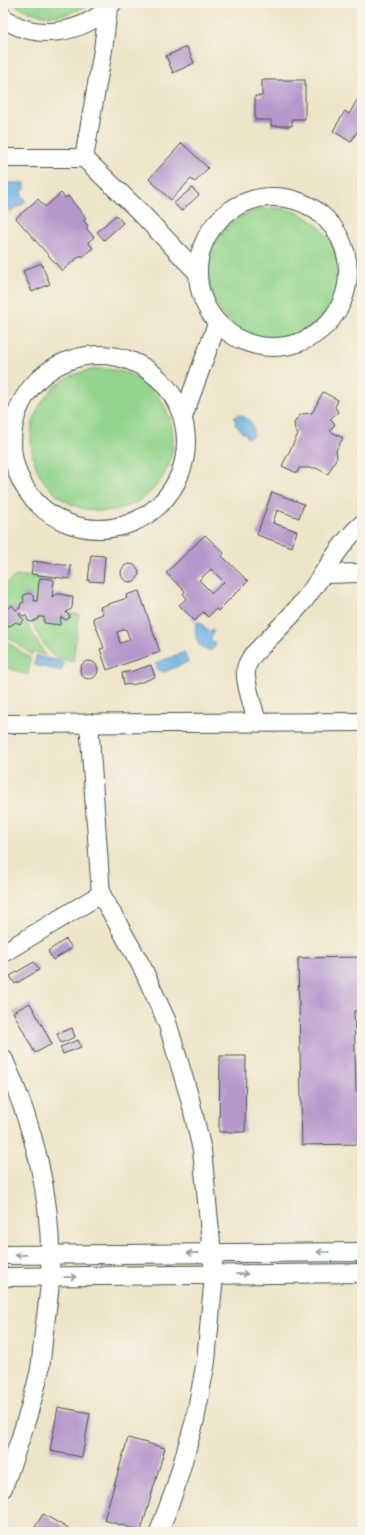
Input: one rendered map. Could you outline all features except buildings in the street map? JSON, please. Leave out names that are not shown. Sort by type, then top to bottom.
[{"type":"street","points":[[3,17],[8,21],[33,31],[60,32],[86,25],[111,6]]},
{"type":"street","points":[[84,158],[111,6]]},
{"type":"street","points":[[3,158],[84,158],[139,210],[197,272]]},
{"type":"street","points":[[265,197],[293,199],[318,211],[337,231],[347,257],[347,285],[338,311],[319,331],[294,344],[267,347],[240,340],[217,324],[202,300],[197,272],[202,245],[216,221],[238,204],[265,197]]},
{"type":"street","points":[[183,417],[217,324]]},
{"type":"street","points":[[96,355],[124,359],[150,371],[170,391],[183,417],[186,446],[180,474],[166,498],[143,517],[116,527],[87,528],[59,520],[36,503],[19,479],[12,451],[8,416],[43,375],[68,360],[96,355]]},
{"type":"street","points":[[257,722],[247,680],[247,663],[301,604],[340,550],[362,524]]},
{"type":"street","points":[[324,574],[362,573]]},
{"type":"street","points":[[3,724],[362,722]]},
{"type":"street","points":[[89,723],[102,894],[142,967],[167,1022],[190,1099],[202,1150],[214,1275],[206,1361],[195,1420],[175,1489],[159,1532]]},
{"type":"street","points":[[3,953],[102,894]]},
{"type":"street","points":[[3,1058],[16,1086],[32,1133],[45,1190],[50,1254],[50,1277],[40,1369],[22,1438],[3,1488]]},
{"type":"street","points":[[3,1255],[362,1252]]},
{"type":"street","points":[[3,1277],[362,1273]]},
{"type":"green space","points":[[12,3],[92,3],[71,13],[52,16],[32,13]]},
{"type":"green space","points":[[279,208],[304,215],[319,227],[331,242],[337,260],[337,286],[331,304],[319,319],[304,331],[286,337],[267,338],[242,331],[227,319],[215,304],[209,286],[208,267],[215,242],[227,227],[242,215],[260,209]]},
{"type":"green space","points":[[95,369],[109,369],[136,377],[157,395],[168,413],[172,426],[172,454],[165,474],[147,495],[136,503],[123,508],[109,511],[95,511],[68,503],[47,485],[39,474],[34,461],[31,447],[31,433],[39,406],[57,385],[68,377],[81,372]]},
{"type":"green space","points":[[14,577],[40,578],[37,601],[34,601],[30,593],[26,594],[23,596],[22,604],[19,609],[16,610],[12,606],[3,612],[3,586]]},
{"type":"green space","points":[[69,614],[79,614],[73,662],[53,656],[41,640],[32,622],[39,617],[44,617],[44,623],[60,625],[61,617],[68,620],[70,616]]},
{"type":"green space","points":[[24,620],[45,655],[33,652],[32,655],[3,633],[3,622],[8,627],[16,622],[20,624]]},
{"type":"green space","points":[[3,639],[30,658],[28,675],[3,666]]},
{"type":"water","points":[[3,183],[25,183],[25,190],[22,190],[22,198],[25,198],[25,203],[10,212],[3,197]]},
{"type":"water","points":[[238,415],[251,422],[253,429],[252,437],[247,438],[246,433],[242,433],[237,425],[235,425],[236,419],[234,418]]},
{"type":"water","points":[[196,623],[202,623],[204,628],[209,631],[213,629],[213,634],[211,637],[212,641],[215,642],[215,647],[212,650],[202,648],[197,642],[195,628]]},
{"type":"water","points":[[184,652],[188,662],[164,672],[157,670],[156,663]]},
{"type":"water","points":[[36,656],[64,662],[61,671],[34,665]]}]
